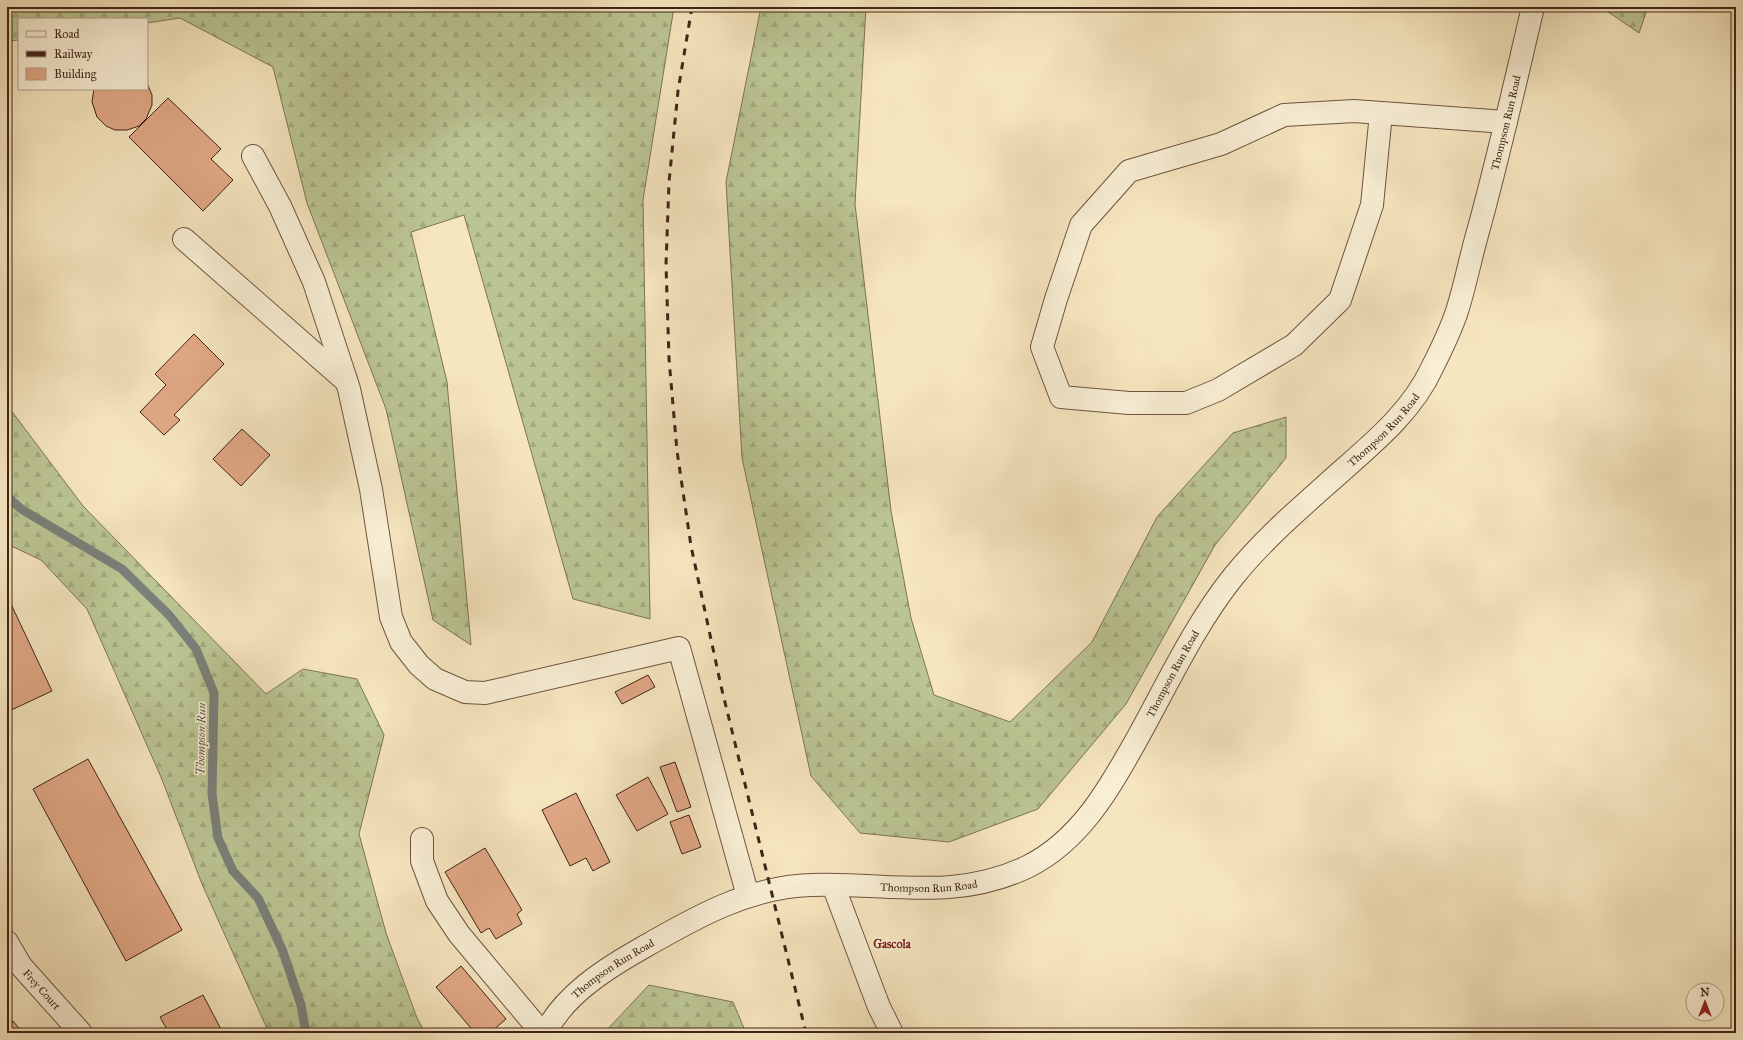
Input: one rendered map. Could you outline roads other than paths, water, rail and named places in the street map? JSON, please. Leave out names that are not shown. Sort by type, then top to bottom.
[{"type":"street","name":"Thompson Run Road","points":[[544,1033],[554,1015],[584,986],[629,955],[699,916],[748,896],[771,889],[809,885],[935,889],[968,886],[998,878],[1028,866],[1059,847],[1087,820],[1114,780],[1206,615],[1233,578],[1270,536],[1381,436],[1411,403],[1430,373],[1456,314],[1486,205],[1533,7]]},
{"type":"street","points":[[1381,113],[1372,205],[1340,300],[1294,345],[1218,390],[1186,403],[1129,403],[1061,397],[1042,347],[1056,299],[1081,225],[1129,171],[1221,144],[1284,115],[1354,111],[1506,122]]},
{"type":"street","points":[[253,156],[280,206],[314,282],[347,382],[371,488],[391,617],[401,642],[419,666],[435,679],[465,692],[485,692],[679,648],[748,896]]},
{"type":"street","points":[[184,239],[347,382]]},
{"type":"street","points":[[422,839],[422,861],[437,901],[459,934],[544,1033]]},
{"type":"street","points":[[833,885],[879,1007],[892,1033]]},
{"type":"street","name":"Frey Court","points":[[7,942],[22,966],[81,1033]]},
{"type":"waterway","name":"Thompson Run","points":[[7,496],[21,509],[122,569],[169,615],[196,649],[214,693],[212,794],[218,838],[233,871],[258,898],[282,949],[301,1005],[306,1033]]},
{"type":"railway","points":[[692,7],[678,91],[669,182],[666,265],[669,359],[677,451],[691,546],[721,686],[806,1033]]},
{"type":"district","name":"Gascola","points":[[892,944]]}]
